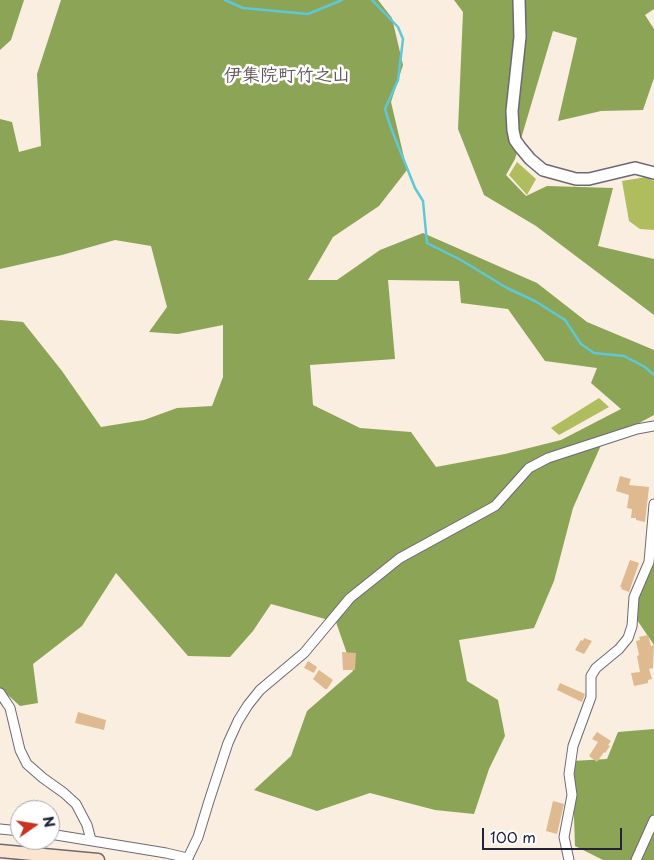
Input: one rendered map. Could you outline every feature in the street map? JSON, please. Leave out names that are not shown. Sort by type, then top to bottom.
[{"type":"main road","points":[[0,851],[98,860]]},
{"type":"street","points":[[519,0],[520,37],[512,111],[515,140],[520,147],[543,170],[576,179],[588,179],[635,168],[654,172]]},
{"type":"street","points":[[60,835],[187,859],[198,837],[211,792],[228,743],[238,721],[260,690],[304,652],[350,598],[400,558],[495,506],[529,468],[557,455],[637,429],[654,426]]},
{"type":"street","points":[[569,860],[564,837],[572,795],[568,774],[573,746],[591,696],[592,676],[596,668],[620,649],[628,638],[632,626],[634,597],[649,562],[654,504]]},
{"type":"street","points":[[0,693],[10,708],[20,750],[27,764],[76,804],[87,825],[91,840]]},
{"type":"street","points":[[636,860],[654,820]]},
{"type":"green space","points":[[0,0],[24,0],[11,40],[0,50]]},
{"type":"green space","points":[[61,0],[378,0],[392,18],[403,65],[391,102],[407,170],[379,206],[333,237],[308,280],[337,280],[380,250],[423,233],[537,283],[587,322],[654,350],[654,415],[602,443],[573,508],[554,581],[534,628],[459,640],[467,681],[498,700],[505,736],[489,769],[474,814],[435,810],[370,793],[317,811],[254,790],[291,756],[307,711],[353,671],[336,622],[271,604],[253,631],[230,657],[188,656],[116,573],[82,626],[33,664],[38,703],[20,706],[0,688],[0,320],[23,322],[62,371],[101,427],[144,420],[177,408],[212,406],[223,377],[223,325],[178,334],[149,332],[167,307],[151,246],[115,240],[62,255],[0,269],[0,119],[12,122],[19,152],[41,146],[37,74]],"holes":[[[388,280],[459,281],[461,303],[508,309],[545,361],[597,368],[591,383],[621,409],[561,440],[505,454],[436,467],[411,432],[360,428],[313,405],[310,365],[395,359]]]},
{"type":"green space","points":[[454,0],[654,0],[654,9],[645,15],[654,29],[654,78],[643,110],[601,111],[558,121],[577,38],[553,31],[515,159],[506,175],[526,196],[547,186],[613,188],[598,246],[654,259],[654,315],[536,226],[484,195],[458,129],[463,12]]},
{"type":"green space","points":[[517,162],[536,179],[527,195],[509,175]]},
{"type":"green space","points":[[646,177],[654,181],[654,230],[640,229],[629,221],[622,181]]},
{"type":"green space","points":[[599,398],[609,407],[559,435],[551,428]]},
{"type":"green space","points":[[654,500],[654,645],[633,614],[647,554]]},
{"type":"green space","points":[[654,729],[654,860],[603,860],[575,846],[572,761],[607,759],[618,732]]},
{"type":"building","points":[[620,476],[631,479],[629,485],[649,487],[645,522],[631,518],[632,509],[627,508],[629,495],[616,491]]},
{"type":"building","points":[[630,560],[639,563],[629,592],[620,587]]},
{"type":"building","points":[[648,635],[651,646],[654,645],[653,668],[649,669],[652,679],[648,680],[648,683],[634,686],[631,673],[640,672],[636,641],[640,640],[639,637]]},
{"type":"building","points":[[584,638],[592,641],[584,654],[575,650]]},
{"type":"building","points":[[342,652],[356,653],[355,670],[343,670]]},
{"type":"building","points":[[308,661],[317,667],[314,673],[304,668]]},
{"type":"building","points":[[319,670],[333,680],[327,689],[313,679]]},
{"type":"building","points":[[560,683],[585,694],[582,702],[557,690]]},
{"type":"building","points":[[78,712],[106,720],[104,730],[75,723]]},
{"type":"building","points":[[597,732],[611,741],[608,745],[610,746],[597,762],[589,756],[598,742],[592,739]]},
{"type":"building","points":[[553,801],[564,804],[557,834],[546,831]]},
{"type":"waterway","points":[[225,0],[243,8],[308,14],[342,0]]},
{"type":"waterway","points":[[372,0],[398,27],[403,39],[398,80],[385,109],[415,188],[423,201],[427,243],[461,260],[507,288],[535,301],[565,320],[581,344],[594,353],[624,356],[645,367],[654,375]]},
{"type":"district","name":"伊集院町竹之山","points":[[287,76]]}]
